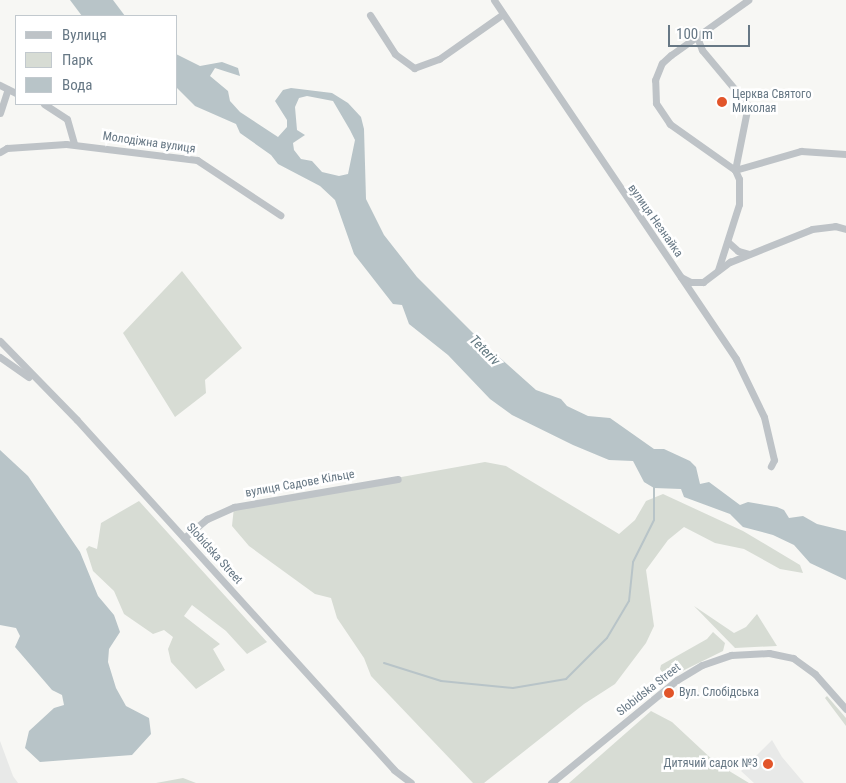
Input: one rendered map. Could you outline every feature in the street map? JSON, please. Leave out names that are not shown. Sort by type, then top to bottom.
[{"type":"street","name":"вулиця Незнайка","points":[[494,0],[745,375],[764,417],[774,460],[771,466]]},
{"type":"street","points":[[748,0],[662,63],[655,80],[656,103],[680,134],[735,170],[801,151],[846,154]]},
{"type":"street","points":[[370,15],[395,54],[414,68],[439,59],[503,14]]},
{"type":"street","points":[[697,37],[702,50],[748,105],[735,170],[740,190],[728,242],[718,270]]},
{"type":"street","points":[[0,86],[15,92]]},
{"type":"street","points":[[0,113],[8,89]]},
{"type":"street","points":[[46,105],[67,119],[74,144]]},
{"type":"street","name":"Молодіжна вулиця","points":[[0,152],[7,148],[74,144],[198,160],[280,214]]},
{"type":"street","points":[[679,275],[698,283],[718,270],[750,254],[812,230],[835,226],[846,229]]},
{"type":"street","points":[[728,242],[738,251],[750,254]]},
{"type":"street","name":"Slobidska Street","points":[[0,341],[184,538],[394,770],[411,783]]},
{"type":"street","points":[[0,357],[53,396]]},
{"type":"street","name":"вулиця Садове Кільце","points":[[184,538],[207,519],[234,507],[398,479]]},
{"type":"street","name":"Slobidska Street","points":[[551,783],[677,680],[702,665],[731,655],[769,653],[793,658],[815,674],[846,709]]},
{"type":"shaded area","name":"Дитячий садок №3","points":[[772,740],[782,757],[804,783],[754,783],[741,771]]},
{"type":"shaded area","points":[[0,741],[13,776],[18,783],[0,783]]},
{"type":"green space","points":[[182,271],[242,348],[205,380],[206,393],[175,417],[123,333]]},
{"type":"green space","points":[[485,462],[506,466],[619,534],[635,520],[646,501],[663,494],[743,531],[800,565],[803,573],[780,569],[744,549],[715,543],[684,527],[668,540],[646,570],[654,626],[646,643],[615,684],[584,704],[484,783],[473,783],[371,676],[364,658],[337,618],[331,598],[315,594],[249,546],[232,526],[234,507]]},
{"type":"green space","points":[[139,501],[267,642],[247,654],[226,631],[192,605],[184,616],[220,644],[213,649],[225,670],[196,689],[171,662],[168,649],[173,637],[164,630],[153,634],[124,614],[114,591],[93,571],[86,549],[89,546],[97,549],[101,523]]},
{"type":"green space","points":[[694,606],[734,633],[746,627],[757,614],[777,646],[735,648]]},
{"type":"green space","points":[[713,632],[725,643],[723,651],[666,679],[660,669],[661,665],[707,639]]},
{"type":"green space","points":[[827,696],[846,718],[846,726],[825,698]]},
{"type":"green space","points":[[651,711],[672,722],[716,763],[749,783],[569,783]]},
{"type":"green space","points":[[183,778],[196,783],[156,783]]},
{"type":"water","points":[[70,0],[113,0],[124,15],[81,15]]},
{"type":"water","name":"Teteriv","points":[[178,55],[200,66],[222,62],[238,68],[240,76],[215,68],[210,76],[228,91],[230,101],[240,112],[278,137],[287,127],[287,120],[275,101],[283,90],[291,88],[332,93],[348,103],[361,117],[364,129],[366,199],[384,235],[417,277],[481,341],[536,390],[561,399],[567,406],[588,416],[610,418],[654,449],[664,449],[690,461],[696,467],[700,484],[709,482],[740,505],[748,502],[777,507],[784,510],[789,518],[803,516],[817,524],[846,531],[846,580],[810,563],[794,545],[773,535],[743,527],[730,514],[684,497],[681,489],[654,488],[644,482],[633,461],[609,460],[573,445],[512,415],[490,399],[448,355],[409,324],[402,305],[393,304],[354,254],[335,200],[320,186],[278,164],[271,155],[240,133],[236,124],[195,106],[178,89]],"holes":[[[307,96],[333,101],[355,140],[348,174],[339,176],[322,172],[312,161],[301,159],[294,150],[293,143],[305,135],[297,130],[295,107],[299,98]]]},
{"type":"water","points":[[0,450],[28,476],[80,552],[98,596],[114,615],[120,632],[109,649],[108,662],[116,688],[126,706],[149,718],[151,734],[132,755],[40,762],[25,748],[29,731],[54,708],[64,705],[62,695],[52,690],[15,647],[20,636],[16,628],[0,625]]},
{"type":"waterway","points":[[384,663],[441,681],[513,688],[566,679],[607,638],[629,601],[633,562],[654,520],[654,487]]},
{"type":"place","name":"Церква Святого Миколая","points":[[722,102]]},
{"type":"place","name":"Вул. Слобідська","points":[[669,693]]},
{"type":"place","name":"Дитячий садок №3","points":[[768,764]]}]
